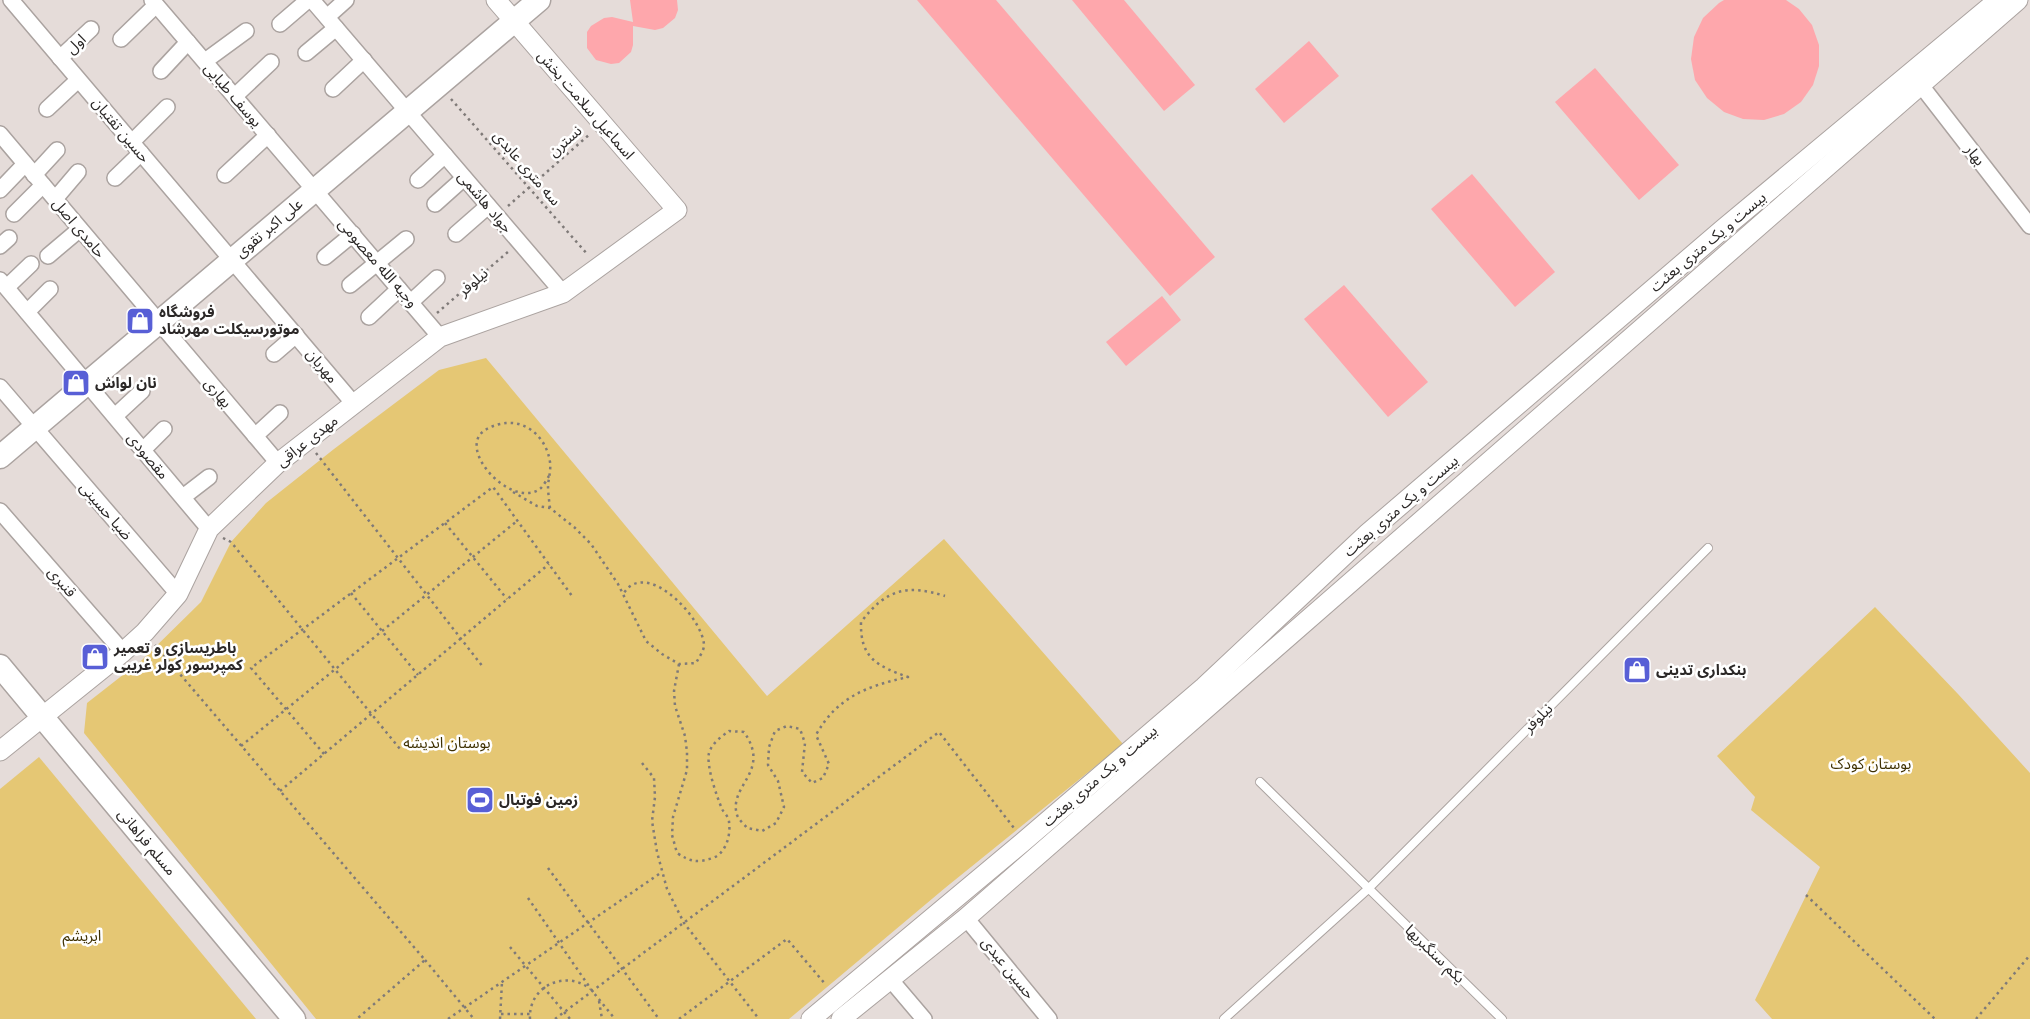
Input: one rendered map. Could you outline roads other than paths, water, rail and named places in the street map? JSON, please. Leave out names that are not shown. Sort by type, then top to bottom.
[{"type":"main road","name":"علی اکبر تقوی","points":[[0,457],[539,0]]},
{"type":"main road","name":"مسلم فراهانی","points":[[0,666],[294,1019]]},
{"type":"street","name":"حسین تفتیان","points":[[11,0],[232,260]]},
{"type":"street","points":[[280,24],[308,0]]},
{"type":"street","name":"جواد هاشمی","points":[[312,0],[563,293]]},
{"type":"street","points":[[306,53],[332,23],[346,0]]},
{"type":"street","name":"اسماعیل سلامت بخش","points":[[496,0],[677,210]]},
{"type":"street","name":"بیست و یک متری بعثت","points":[[811,1019],[1024,842],[1204,687],[1376,527],[1730,223],[1998,0]]},
{"type":"street","name":"بیست و یک متری بعثت","points":[[841,1019],[966,918],[2018,0]]},
{"type":"street","points":[[121,39],[154,2]]},
{"type":"street","name":"یوسف طبایی","points":[[154,2],[315,190]]},
{"type":"street","name":"اول","points":[[60,58],[91,29]]},
{"type":"street","points":[[205,61],[246,31]]},
{"type":"street","points":[[161,71],[188,42]]},
{"type":"street","points":[[333,89],[364,60]]},
{"type":"street","points":[[235,96],[271,62]]},
{"type":"street","points":[[47,109],[78,80]]},
{"type":"street","name":"بهار","points":[[1920,84],[2030,226]]},
{"type":"street","points":[[115,178],[167,108]]},
{"type":"street","points":[[225,175],[268,135]]},
{"type":"street","name":"حامدی اصل","points":[[1,139],[34,174],[159,322]]},
{"type":"street","points":[[14,214],[34,174],[57,150]]},
{"type":"street","points":[[418,180],[445,155]]},
{"type":"street","points":[[55,199],[78,172]]},
{"type":"street","points":[[0,190],[34,174]]},
{"type":"street","points":[[435,204],[464,178]]},
{"type":"street","name":"وجیه الله معصومی","points":[[315,190],[440,337]]},
{"type":"street","name":"مهدی عراقی","points":[[0,751],[123,652],[145,632],[178,594],[210,529],[278,463],[440,337],[563,293],[677,210]]},
{"type":"street","points":[[456,234],[492,211]]},
{"type":"street","points":[[48,256],[80,229]]},
{"type":"street","points":[[325,258],[353,234]]},
{"type":"street","points":[[350,285],[406,239]]},
{"type":"street","name":"مهربان","points":[[232,260],[354,404]]},
{"type":"street","points":[[3,284],[31,264]]},
{"type":"street","points":[[411,302],[437,278]]},
{"type":"street","name":"مقصودی","points":[[3,284],[210,529]]},
{"type":"street","points":[[27,312],[50,289]]},
{"type":"street","points":[[369,317],[399,289]]},
{"type":"street","name":"بهاری","points":[[159,322],[278,463]]},
{"type":"street","points":[[274,354],[296,335]]},
{"type":"street","name":"ضیا حسینی","points":[[0,387],[178,594]]},
{"type":"street","points":[[115,416],[142,391]]},
{"type":"street","points":[[254,436],[280,413]]},
{"type":"street","points":[[143,450],[164,429]]},
{"type":"street","points":[[183,497],[209,477]]},
{"type":"street","name":"قنبری","points":[[0,511],[123,652]]},
{"type":"street","name":"حسین عبدی","points":[[966,918],[1049,1019]]},
{"type":"street","points":[[890,979],[924,1019]]},
{"type":"lane","name":"نیلوفر","points":[[1224,1019],[1368,889],[1708,548]]},
{"type":"lane","name":"یکم سنگبریها","points":[[1260,782],[1502,1019]]},
{"type":"place","name":"فروشگاه موتورسیکلت مهرشاد","points":[[140,321]]},
{"type":"place","name":"نان لواش","points":[[76,383]]},
{"type":"place","name":"باطریسازی و تعمیر کمپرسور کولر غریبی","points":[[95,657]]},
{"type":"place","name":"بنکداری تدینی","points":[[1637,670]]},
{"type":"place","name":"زمین فوتبال","points":[[480,800]]},
{"type":"park label","name":"بوستان اندیشه","points":[[447,743]]},
{"type":"park label","name":"بوستان کودک","points":[[1871,764]]},
{"type":"park label","name":"ابریشم","points":[[82,936]]}]
